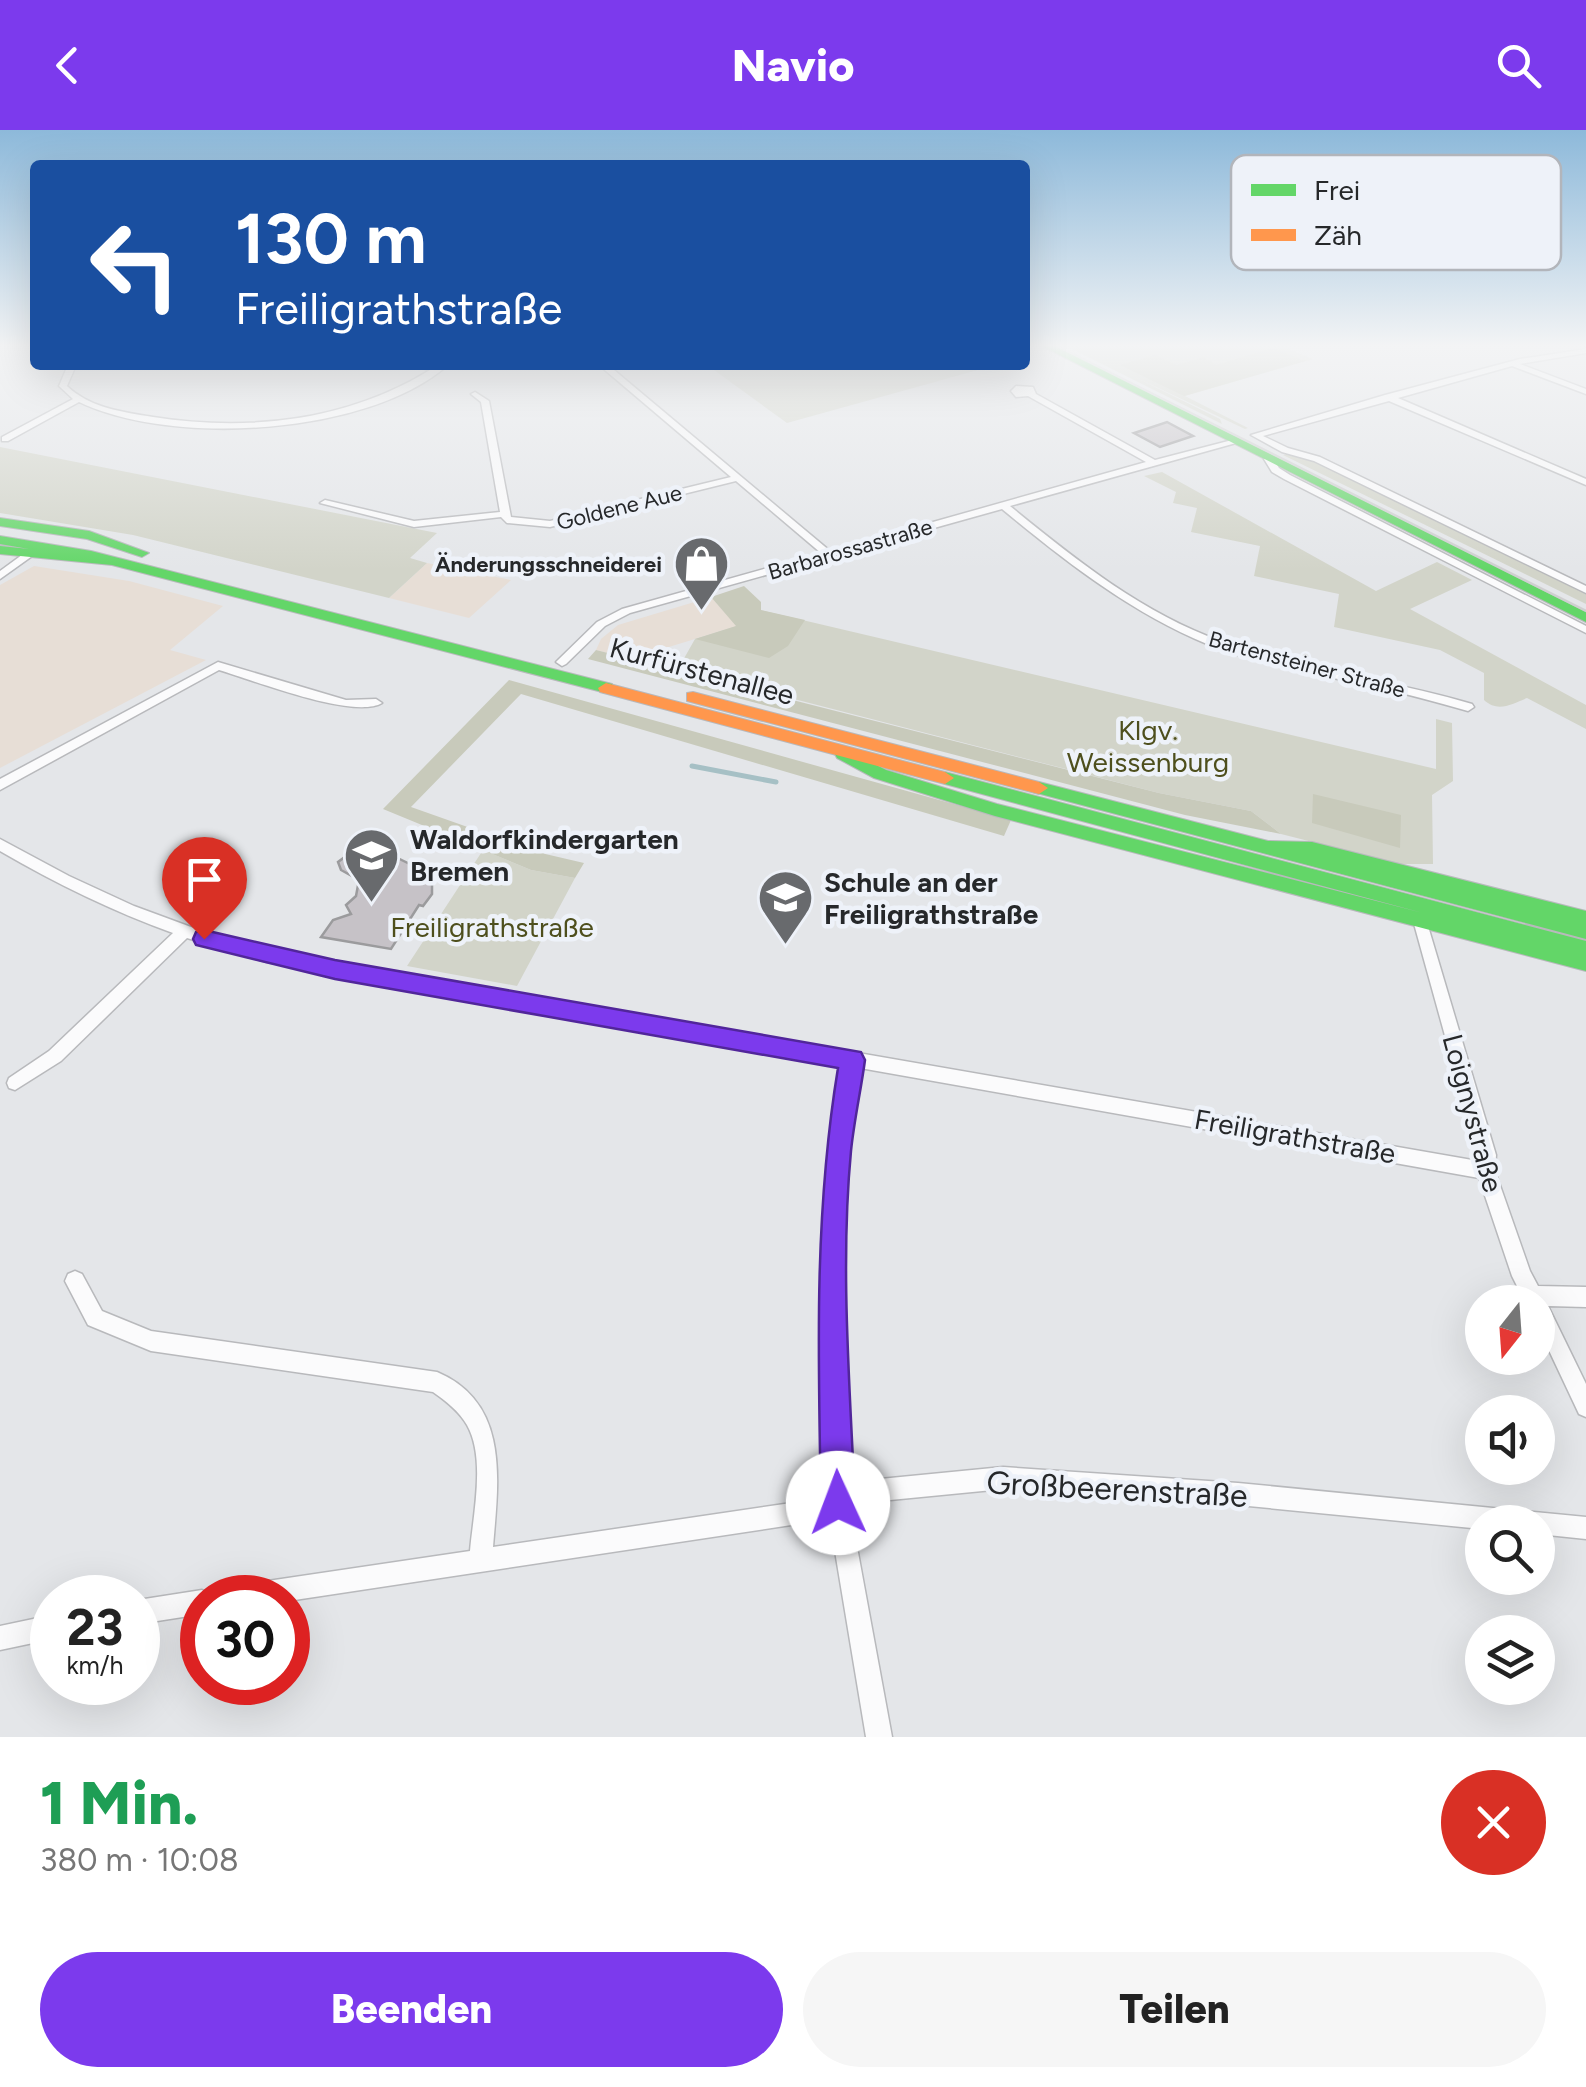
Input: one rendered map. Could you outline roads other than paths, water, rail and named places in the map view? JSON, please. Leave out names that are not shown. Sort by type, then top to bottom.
[{"type":"main road","points":[[1191,420],[1586,618]]},
{"type":"main road","name":"Kurfürstenallee","points":[[0,522],[89,535],[142,553],[1586,931]]},
{"type":"main road","name":"Kurfürstenallee","points":[[0,530],[142,553]]},
{"type":"main road","name":"Kurfürstenallee","points":[[0,540],[122,562],[1586,949]]},
{"type":"main road","name":"Kurfürstenallee","points":[[0,550],[122,562]]},
{"type":"main road","name":"Kurfürstenallee","points":[[843,754],[880,774],[996,810],[1586,963]]},
{"type":"main road","name":"Kurfürstenallee","points":[[1247,844],[1312,849],[1586,919]]},
{"type":"street","points":[[5,439],[40,420]]},
{"type":"street","points":[[160,420],[278,424],[299,420]]},
{"type":"street","points":[[488,420],[505,514]]},
{"type":"street","points":[[669,420],[829,554]]},
{"type":"street","points":[[1075,420],[1154,464]]},
{"type":"street","points":[[1308,420],[1255,435],[1285,450],[1317,458],[1586,590]]},
{"type":"street","points":[[1442,420],[1586,482]]},
{"type":"street","name":"Barbarossastraße","points":[[562,662],[601,624],[626,611],[1232,441]]},
{"type":"street","points":[[1269,459],[1275,470],[1286,477],[1586,630]]},
{"type":"street","name":"Goldene Aue","points":[[325,503],[414,524],[505,514],[507,520],[527,525],[550,524],[738,478]]},
{"type":"street","name":"Bartensteiner Straße","points":[[1004,506],[1112,592],[1186,630],[1261,657],[1468,708]]},
{"type":"street","points":[[0,576],[30,554]]},
{"type":"street","points":[[0,785],[218,666],[346,704],[376,703]]},
{"type":"street","name":"Freiligrathstraße","points":[[0,844],[60,882],[183,932],[335,970],[1486,1171]]},
{"type":"street","name":"Loignystraße","points":[[1420,920],[1487,1154],[1486,1171],[1529,1285]]},
{"type":"street","points":[[15,1082],[55,1056],[183,932]]},
{"type":"street","points":[[852,1060],[838,1150],[834,1223],[832,1314],[838,1503],[879,1737]]},
{"type":"street","points":[[75,1281],[95,1318],[151,1341],[436,1382],[460,1395],[477,1416],[488,1460],[480,1561]]},
{"type":"street","points":[[1555,1300],[1586,1296]]},
{"type":"street","name":"Loignystraße","points":[[1555,1343],[1586,1406]]},
{"type":"street","name":"Großbeerenstraße","points":[[310,1586],[798,1513],[880,1490],[1004,1478],[1238,1494],[1465,1516]]},
{"type":"street","points":[[1555,1525],[1586,1528]]},
{"type":"street","points":[[0,1638],[30,1632]]},
{"type":"waterway","points":[[692,766],[776,782]]},
{"type":"tram line","points":[[1205,420],[1586,611]]},
{"type":"place","name":"Änderungsschneiderei","points":[[701,613]]},
{"type":"place","name":"Waldorfkindergarten Bremen","points":[[371,904]]},
{"type":"place","name":"Schule an der Freiligrathstraße","points":[[785,947]]},
{"type":"park label","name":"Klgv. Weissenburg","points":[[1148,746]]}]
